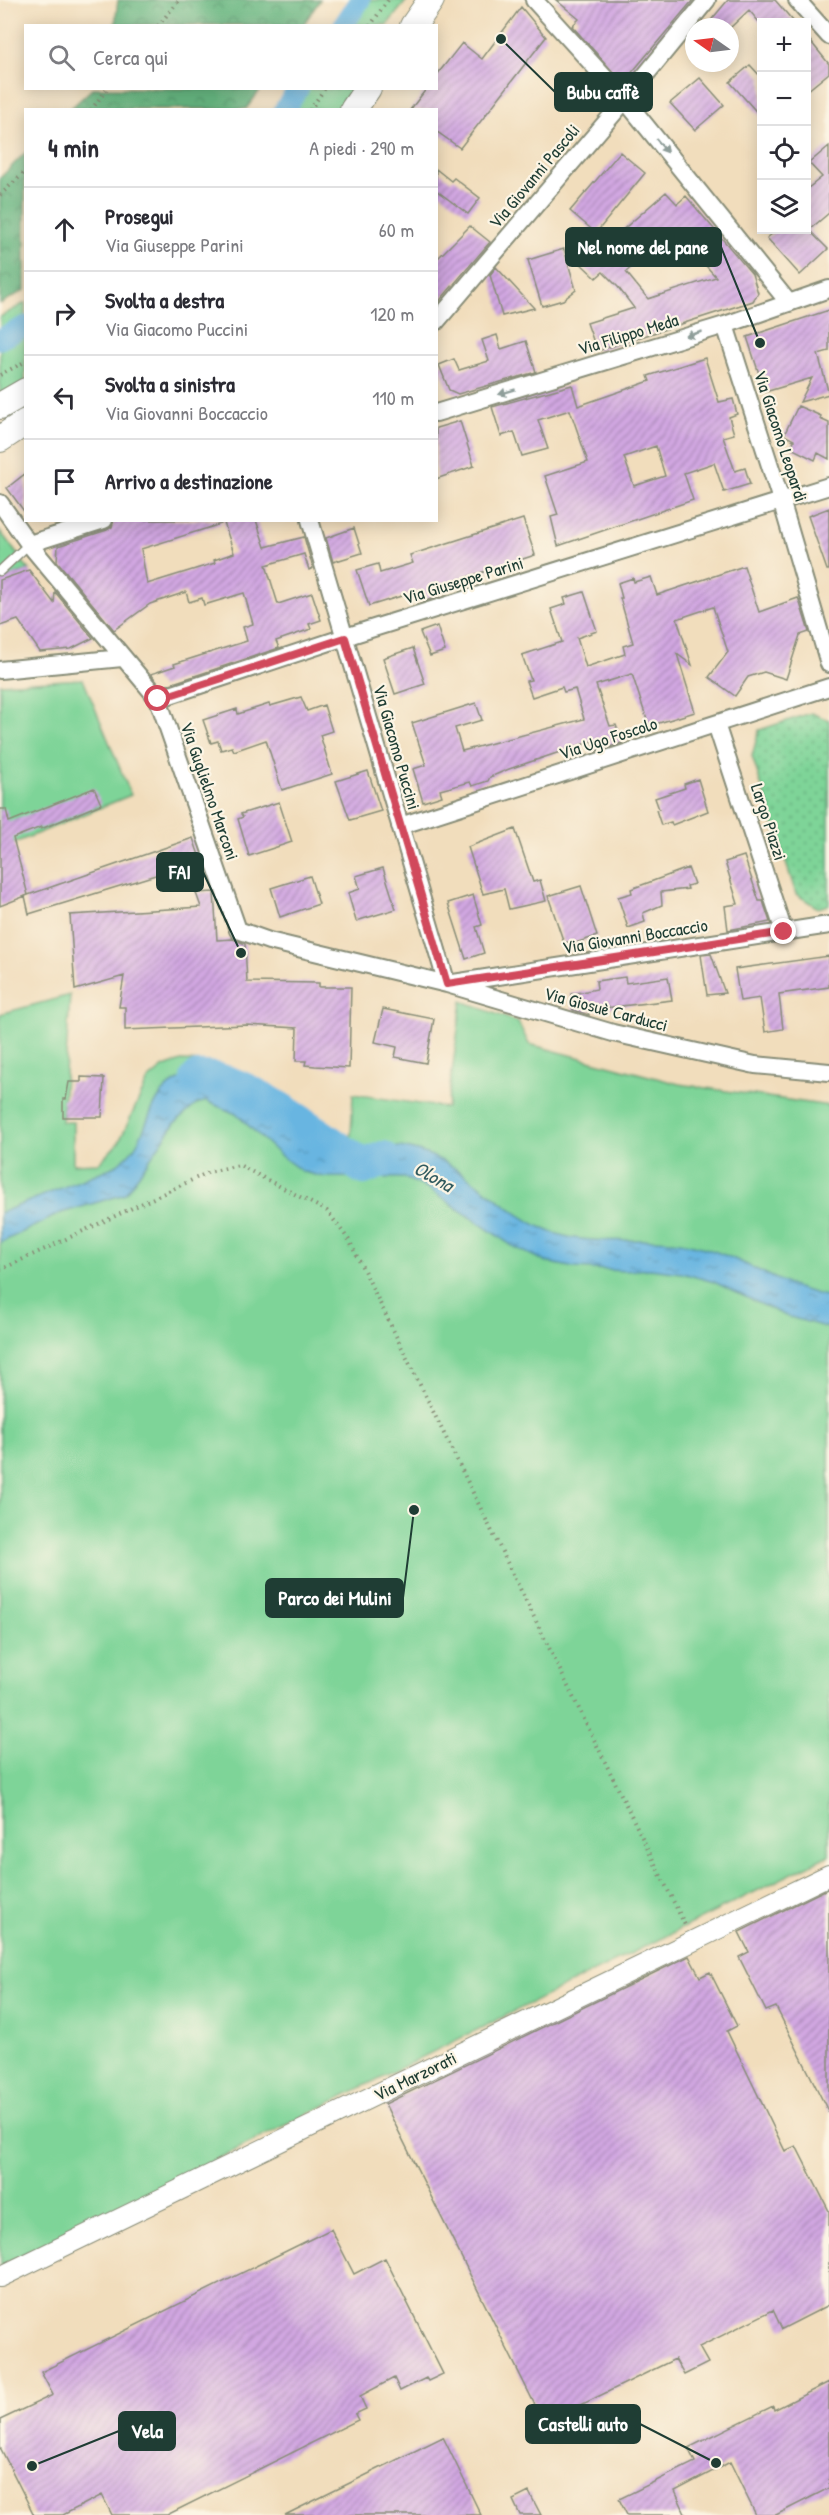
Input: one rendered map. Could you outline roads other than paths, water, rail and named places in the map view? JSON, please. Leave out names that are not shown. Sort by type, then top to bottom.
[{"type":"main road","points":[[414,24],[431,0]]},
{"type":"main road","points":[[354,108],[367,90]]},
{"type":"main road","points":[[0,406],[24,392]]},
{"type":"main road","points":[[0,439],[24,423]]},
{"type":"street","points":[[534,0],[625,100],[789,303]]},
{"type":"street","name":"Via Giovanni Pascoli","points":[[438,320],[625,100],[706,0]]},
{"type":"street","points":[[797,0],[829,36]]},
{"type":"street","name":"Via Filippo Meda","points":[[438,408],[724,325],[829,289]]},
{"type":"street","name":"Via Giacomo Leopardi","points":[[724,325],[781,500],[829,664]]},
{"type":"street","name":"Via Giuseppe Parini","points":[[158,699],[829,486]]},
{"type":"street","name":"Via Guglielmo Marconi","points":[[0,503],[28,544],[158,699],[238,930]]},
{"type":"street","points":[[28,544],[98,522]]},
{"type":"street","name":"Via Giacomo Puccini","points":[[311,522],[447,984]]},
{"type":"street","points":[[0,670],[122,658]]},
{"type":"street","name":"Via Ugo Foscolo","points":[[400,826],[829,687]]},
{"type":"street","name":"Largo Piazzi","points":[[716,724],[784,932]]},
{"type":"street","name":"Via Giovanni Boccaccio","points":[[447,984],[829,925]]},
{"type":"street","name":"Via Giosuè Carducci","points":[[238,930],[269,941],[447,984],[613,1033],[755,1065],[829,1072]]},
{"type":"street","name":"Via Marzorati","points":[[0,2277],[829,1875]]},
{"type":"lane","points":[[0,571],[28,544]]},
{"type":"water","points":[[206,1072],[236,1082],[284,1126],[316,1147],[351,1151],[398,1147],[430,1155],[466,1176],[517,1214],[554,1233],[587,1240],[656,1240],[689,1244],[730,1257],[794,1287],[829,1297],[829,1328],[786,1316],[714,1282],[682,1273],[650,1269],[625,1271],[575,1268],[546,1262],[514,1247],[426,1187],[404,1178],[324,1177],[303,1172],[281,1156],[236,1114],[206,1101],[197,1104],[175,1123],[125,1194],[61,1213],[0,1243],[0,1213],[113,1167],[137,1144],[155,1104],[166,1089],[183,1078]]},
{"type":"waterway","points":[[344,24],[360,0]]},
{"type":"waterway","points":[[285,108],[298,90]]},
{"type":"waterway","points":[[0,339],[24,327]]},
{"type":"waterway","name":"Olona","points":[[198,1079],[216,1080],[259,1098],[364,1167],[383,1159]]},
{"type":"place","name":"Bubu caffè","points":[[501,39]]},
{"type":"place","name":"Nel nome del pane","points":[[760,343]]},
{"type":"place","name":"FAI","points":[[241,953]]},
{"type":"place","name":"Parco dei Mulini","points":[[414,1510]]},
{"type":"place","name":"Castelli auto","points":[[716,2463]]},
{"type":"place","name":"Vela","points":[[32,2466]]}]
